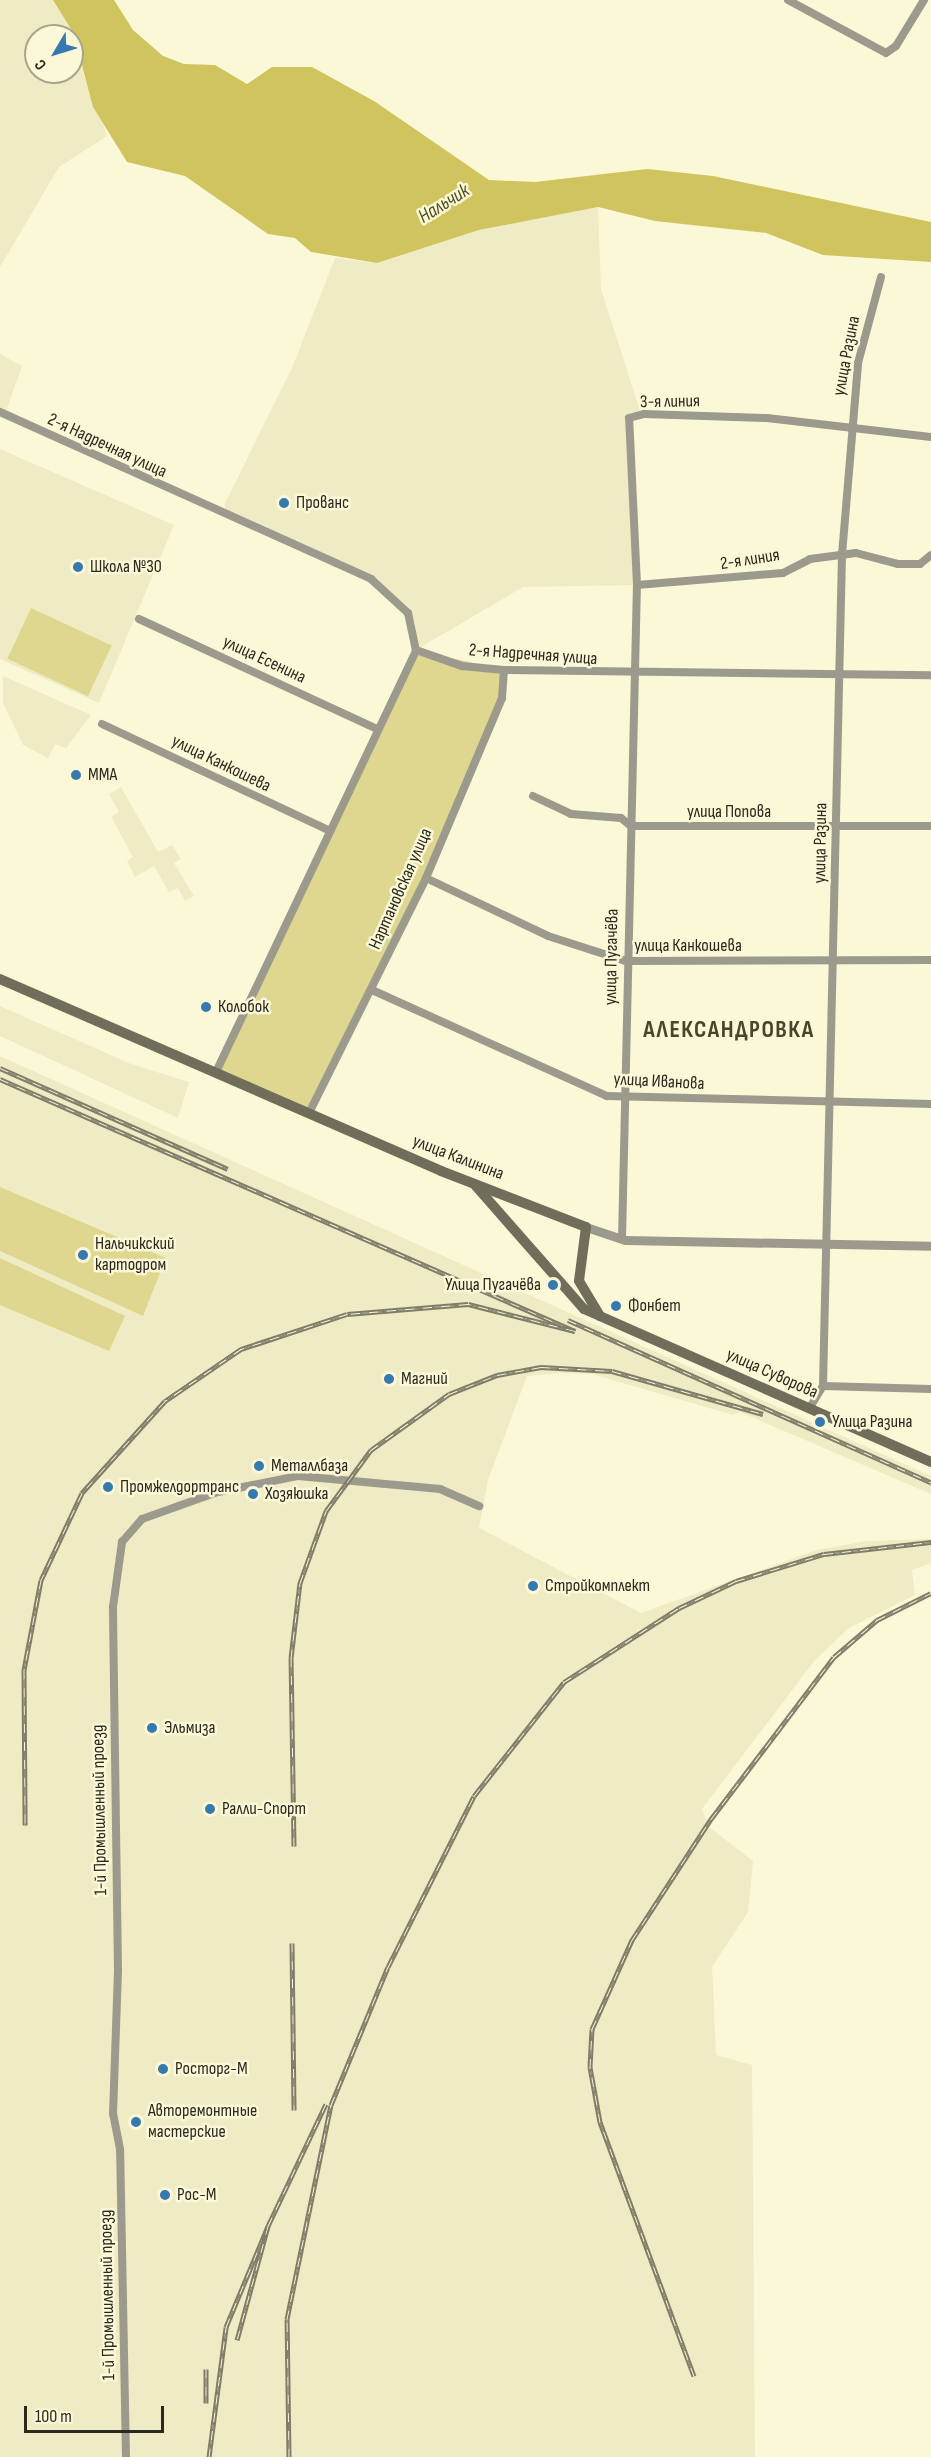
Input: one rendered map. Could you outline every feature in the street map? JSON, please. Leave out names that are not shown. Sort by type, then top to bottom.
[{"type":"main road","name":"улица Калинина","points":[[0,979],[473,1183],[586,1227]]},
{"type":"main road","name":"улица Суворова","points":[[473,1183],[578,1304],[600,1316],[931,1462]]},
{"type":"main road","points":[[586,1227],[579,1281],[600,1316]]},
{"type":"street","points":[[788,0],[876,51],[891,51],[924,0]]},
{"type":"street","name":"улица Разина","points":[[809,1409],[823,1386],[833,1103],[833,960],[842,555],[851,428],[862,348],[881,277]]},
{"type":"street","name":"2-я Надречная улица","points":[[0,412],[372,579],[408,613],[416,650],[462,666],[633,675],[931,675]]},
{"type":"street","name":"3-я линия","points":[[633,675],[637,585],[629,418],[644,414],[767,418],[931,437]]},
{"type":"street","name":"2-я линия","points":[[637,585],[783,573],[810,559],[856,553],[914,565],[931,555]]},
{"type":"street","name":"улица Есенина","points":[[139,619],[377,729]]},
{"type":"street","points":[[216,1072],[328,830],[416,650]]},
{"type":"street","name":"Нартановская улица","points":[[309,1113],[426,878],[502,698],[504,670]]},
{"type":"street","name":"улица Пугачёва","points":[[622,1239],[633,675]]},
{"type":"street","name":"улица Канкошева","points":[[102,724],[328,830]]},
{"type":"street","name":"улица Попова","points":[[533,796],[571,814],[621,818],[631,826],[931,826]]},
{"type":"street","name":"улица Канкошева","points":[[426,878],[548,936],[626,961],[931,960]]},
{"type":"street","name":"улица Иванова","points":[[372,990],[607,1096],[931,1104]]},
{"type":"street","name":"улица Калинина","points":[[586,1227],[622,1239],[931,1246]]},
{"type":"street","points":[[823,1386],[931,1389]]},
{"type":"street","name":"1-й Промышленный проезд","points":[[126,2457],[120,2149],[113,2114],[118,1970],[113,1607],[122,1542],[142,1520],[218,1492],[298,1476],[440,1489],[479,1506]]},
{"type":"shaded area","points":[[0,0],[53,0],[68,24],[24,24],[24,84],[84,84],[84,65],[107,136],[59,167],[0,267]]},
{"type":"shaded area","points":[[598,207],[601,289],[641,414],[629,418],[637,585],[523,587],[416,650],[415,624],[383,586],[225,516],[225,503],[292,368],[335,258],[377,263],[479,230]]},
{"type":"shaded area","points":[[0,354],[22,366],[5,414],[0,412]]},
{"type":"shaded area","name":"Школа №30","points":[[0,449],[174,525],[99,703],[0,659]]},
{"type":"shaded area","points":[[31,608],[112,646],[88,696],[7,659]]},
{"type":"shaded area","points":[[416,650],[504,670],[503,690],[426,878],[309,1113],[216,1072]]},
{"type":"shaded area","points":[[3,676],[91,715],[66,748],[55,744],[48,758],[23,745],[3,703]]},
{"type":"shaded area","points":[[121,787],[158,852],[172,845],[181,859],[174,863],[194,896],[185,901],[178,888],[169,892],[154,866],[135,877],[127,861],[133,857],[111,817],[119,812],[109,794]]},
{"type":"shaded area","points":[[0,1006],[131,1064],[189,1082],[178,1118],[0,1036]]},
{"type":"shaded area","points":[[0,1056],[931,1476],[931,1494],[740,1412],[733,1415],[592,1374],[559,1373],[527,1376],[488,1480],[479,1528],[641,1613],[817,1550],[867,1541],[931,1539],[931,1563],[912,1570],[915,1595],[849,1628],[815,1660],[702,1809],[709,1827],[753,1861],[748,1912],[712,1967],[716,2055],[752,2065],[755,2457],[0,2457]]},
{"type":"shaded area","name":"Нальчикский картодром","points":[[0,1187],[166,1258],[143,1316],[0,1251]]},
{"type":"shaded area","points":[[0,1258],[125,1316],[109,1351],[0,1305]]},
{"type":"water","name":"Нальчик","points":[[53,0],[114,0],[133,30],[163,56],[184,64],[215,65],[247,84],[272,67],[312,67],[374,101],[489,180],[535,182],[647,169],[713,176],[931,222],[931,262],[823,255],[766,233],[655,221],[598,207],[479,230],[377,263],[311,252],[295,238],[268,234],[185,176],[127,162],[93,107],[84,72],[84,24],[68,24]]},
{"type":"railway","points":[[0,1068],[228,1169]]},
{"type":"railway","points":[[0,1079],[575,1331],[468,1304],[347,1314],[241,1349],[165,1401],[82,1493],[41,1580],[24,1670],[25,1825]]},
{"type":"railway","points":[[568,1320],[931,1482]]},
{"type":"railway","points":[[294,1846],[291,1658],[300,1583],[326,1511],[371,1450],[449,1394],[497,1375],[541,1367],[612,1371],[763,1414]]},
{"type":"railway","points":[[289,2457],[287,2319],[331,2105],[388,1967],[474,1796],[564,1682],[679,1608],[736,1581],[824,1554],[931,1542]]},
{"type":"railway","points":[[694,2376],[600,2122],[590,2067],[592,2029],[632,1940],[711,1819],[834,1657],[877,1620],[931,1593]]},
{"type":"railway","points":[[292,1943],[294,2110]]},
{"type":"railway","points":[[268,2226],[326,2104]]},
{"type":"railway","points":[[209,2457],[226,2327],[268,2226],[237,2340]]},
{"type":"railway","points":[[206,2369],[206,2403]]},
{"type":"place","name":"Прованс","points":[[284,503]]},
{"type":"place","name":"Школа №30","points":[[78,567]]},
{"type":"place","name":"MMA","points":[[76,775]]},
{"type":"place","name":"Колобок","points":[[206,1007]]},
{"type":"place","name":"Нальчикский картодром","points":[[83,1255]]},
{"type":"place","name":"Улица Пугачёва","points":[[553,1285]]},
{"type":"place","name":"Фонбет","points":[[616,1306]]},
{"type":"place","name":"Магний","points":[[389,1379]]},
{"type":"place","name":"Улица Разина","points":[[820,1422]]},
{"type":"place","name":"Металлбаза","points":[[259,1466]]},
{"type":"place","name":"Промжелдортранс","points":[[108,1487]]},
{"type":"place","name":"Хозяюшка","points":[[253,1494]]},
{"type":"place","name":"Стройкомплект","points":[[533,1586]]},
{"type":"place","name":"Эльмиза","points":[[152,1728]]},
{"type":"place","name":"Ралли-Спорт","points":[[210,1809]]},
{"type":"place","name":"Росторг-М","points":[[163,2069]]},
{"type":"place","name":"Авторемонтные мастерские","points":[[136,2122]]},
{"type":"place","name":"Рос-М","points":[[165,2195]]},
{"type":"district","name":"АЛЕКСАНДРОВКА","points":[[729,1030]]}]
